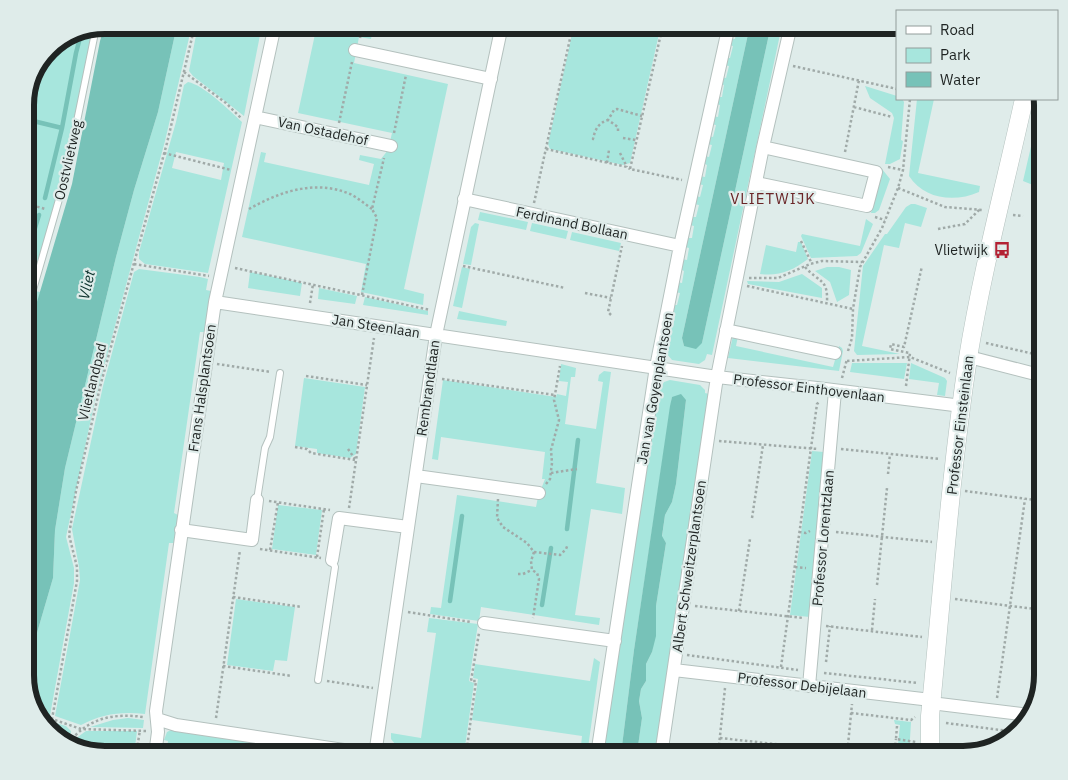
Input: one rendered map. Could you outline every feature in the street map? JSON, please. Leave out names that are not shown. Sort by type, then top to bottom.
[{"type":"street","name":"Frans Halsplantsoen","points":[[156,746],[158,726],[156,711],[215,302],[273,34]]},
{"type":"street","name":"Rembrandtlaan","points":[[377,746],[436,335],[500,34]]},
{"type":"street","name":"Jan van Goyenplantsoen","points":[[599,746],[656,367],[680,246],[727,34]]},
{"type":"street","name":"Albert Schweitzerplantsoen","points":[[662,746],[717,377],[763,147],[790,34]]},
{"type":"street","points":[[355,50],[491,79]]},
{"type":"street","name":"Professor Einsteinlaan","points":[[930,746],[931,706],[954,460],[970,348],[1024,100]]},
{"type":"street","name":"Van Ostadehof","points":[[254,120],[336,134],[391,146]]},
{"type":"street","points":[[756,183],[867,206],[876,172],[763,147]]},
{"type":"street","name":"Ferdinand Bollaan","points":[[464,199],[680,246]]},
{"type":"street","name":"Jan Steenlaan","points":[[215,302],[656,367]]},
{"type":"street","points":[[726,330],[835,353]]},
{"type":"street","points":[[970,348],[1034,373]]},
{"type":"street","name":"Professor Einthovenlaan","points":[[656,367],[717,377],[962,406]]},
{"type":"street","name":"Professor Lorentzlaan","points":[[809,686],[835,391]]},
{"type":"street","points":[[416,476],[539,493]]},
{"type":"street","points":[[181,530],[247,539],[257,500]]},
{"type":"street","points":[[332,560],[343,519],[408,527]]},
{"type":"street","points":[[482,623],[615,641]]},
{"type":"street","name":"Professor Debijelaan","points":[[674,670],[853,691],[931,706],[1022,714]]},
{"type":"street","points":[[158,726],[176,725],[318,746]]},
{"type":"lane","name":"Oostvlietweg","points":[[34,290],[72,150],[94,35]]},
{"type":"lane","points":[[257,500],[265,448],[270,437],[280,373]]},
{"type":"lane","points":[[318,680],[336,567],[332,560]]},
{"type":"path","name":"Vlietlandpad","points":[[80,728],[52,719],[77,581],[77,567],[69,535],[76,491],[101,383],[164,153],[193,34]]},
{"type":"path","points":[[336,134],[355,50],[361,34]]},
{"type":"path","points":[[531,214],[571,34]]},
{"type":"path","points":[[628,168],[661,34]]},
{"type":"path","points":[[372,209],[383,160],[390,152],[409,61]]},
{"type":"path","points":[[783,63],[896,89]]},
{"type":"path","points":[[184,72],[226,103],[242,119],[254,120]]},
{"type":"path","points":[[842,164],[859,80]]},
{"type":"path","points":[[781,667],[817,404],[841,386],[849,344],[852,338],[853,309],[860,267],[882,228],[903,170],[910,100]]},
{"type":"path","points":[[854,108],[892,116]]},
{"type":"path","points":[[608,120],[611,113],[617,109],[642,116]]},
{"type":"path","points":[[608,120],[618,127],[618,131]]},
{"type":"path","points":[[594,139],[596,127],[603,121],[608,120]]},
{"type":"path","points":[[623,138],[636,140]]},
{"type":"path","points":[[546,149],[694,183]]},
{"type":"path","points":[[607,162],[609,150]]},
{"type":"path","points":[[164,153],[222,168]]},
{"type":"path","points":[[620,153],[628,168]]},
{"type":"path","points":[[235,207],[248,209],[277,195],[302,188],[316,187],[332,188],[350,194],[372,209],[377,218],[362,295]]},
{"type":"path","points":[[898,188],[945,207],[980,209],[998,213]]},
{"type":"path","points":[[34,207],[56,211]]},
{"type":"path","points":[[938,229],[965,224],[980,209]]},
{"type":"path","points":[[611,315],[608,312],[622,246],[626,242],[627,234]]},
{"type":"path","points":[[801,240],[812,264]]},
{"type":"path","points":[[736,280],[778,278],[812,264],[822,262],[862,262]]},
{"type":"path","points":[[134,264],[201,274],[219,279]]},
{"type":"path","points":[[452,264],[565,288]]},
{"type":"path","points":[[222,265],[441,312]]},
{"type":"path","points":[[905,399],[910,353],[890,349],[891,344],[904,347],[922,266]]},
{"type":"path","points":[[805,267],[814,277],[825,283],[827,302]]},
{"type":"path","points":[[736,280],[853,309]]},
{"type":"path","points":[[308,316],[313,284]]},
{"type":"path","points":[[585,293],[611,298]]},
{"type":"path","points":[[343,519],[356,460],[375,326]]},
{"type":"path","points":[[970,348],[1034,355]]},
{"type":"path","points":[[539,493],[550,479],[551,473],[551,450],[559,420],[554,400],[562,354]]},
{"type":"path","points":[[847,361],[910,357],[966,380]]},
{"type":"path","points":[[206,363],[280,373]]},
{"type":"path","points":[[306,376],[367,385]]},
{"type":"path","points":[[440,379],[555,395]]},
{"type":"path","points":[[709,432],[717,434],[720,441],[810,449]]},
{"type":"path","points":[[752,518],[763,445]]},
{"type":"path","points":[[295,447],[308,449],[311,453],[356,460]]},
{"type":"path","points":[[831,448],[954,460]]},
{"type":"path","points":[[348,449],[356,460]]},
{"type":"path","points":[[888,474],[890,454]]},
{"type":"path","points":[[551,473],[577,469]]},
{"type":"path","points":[[500,487],[497,518],[504,527],[527,543],[534,552],[560,554],[564,552],[568,544]]},
{"type":"path","points":[[876,584],[887,488]]},
{"type":"path","points":[[952,490],[1034,500]]},
{"type":"path","points":[[995,711],[1025,499]]},
{"type":"path","points":[[257,500],[340,511],[343,519]]},
{"type":"path","points":[[270,551],[278,502]]},
{"type":"path","points":[[317,557],[324,509]]},
{"type":"path","points":[[823,530],[946,544]]},
{"type":"path","points":[[247,539],[257,549],[332,560]]},
{"type":"path","points":[[214,730],[233,597],[247,539]]},
{"type":"path","points":[[740,611],[750,539]]},
{"type":"path","points":[[532,570],[531,561],[534,552]]},
{"type":"path","points":[[518,574],[532,570]]},
{"type":"path","points":[[531,630],[539,579],[537,573],[532,570]]},
{"type":"path","points":[[233,597],[302,607]]},
{"type":"path","points":[[941,597],[1034,609]]},
{"type":"path","points":[[872,631],[875,599]]},
{"type":"path","points":[[683,605],[788,616]]},
{"type":"path","points":[[396,610],[482,623],[471,681],[476,681],[467,746]]},
{"type":"path","points":[[814,625],[937,638]]},
{"type":"path","points":[[826,664],[830,626]]},
{"type":"path","points":[[223,666],[292,676]]},
{"type":"path","points":[[719,746],[726,676]]},
{"type":"path","points":[[318,680],[385,690]]},
{"type":"path","points":[[848,746],[853,691]]},
{"type":"path","points":[[851,713],[911,720],[931,706],[949,724],[1007,731]]},
{"type":"path","points":[[72,739],[80,728],[96,721],[122,715],[158,726]]},
{"type":"path","points":[[80,728],[140,730],[158,726]]},
{"type":"path","points":[[895,746],[897,726]]},
{"type":"path","points":[[137,746],[140,730]]},
{"type":"path","points":[[720,738],[788,746]]},
{"type":"path","points":[[896,740],[919,746]]},
{"type":"green space","points":[[175,34],[190,34],[165,141],[95,400],[66,537],[74,568],[74,583],[49,719],[41,707],[36,693],[34,643],[53,578],[55,530],[65,468],[116,257],[158,112]]},
{"type":"green space","points":[[196,34],[260,34],[244,116],[189,71]]},
{"type":"green space","points":[[315,34],[372,34],[371,39],[359,37],[354,63],[448,84],[404,289],[424,294],[423,305],[361,292],[366,264],[242,237],[261,152],[266,153],[264,162],[369,185],[374,164],[359,160],[360,155],[381,159],[388,150],[392,133],[298,113]]},
{"type":"green space","points":[[572,34],[659,34],[630,163],[623,165],[550,149],[548,144]]},
{"type":"green space","points":[[736,34],[748,34],[682,338],[684,346],[702,343],[769,34],[780,34],[712,355],[707,354],[705,360],[699,364],[672,360],[667,354],[668,350],[663,348],[668,327],[673,327],[675,315],[671,314],[673,305],[677,305],[680,293],[675,292],[677,282],[682,283],[684,271],[680,269],[682,259],[687,260],[689,248],[685,247],[687,238],[692,238],[694,226],[690,225],[692,217],[696,217],[699,205],[694,204],[696,196],[700,197],[703,185],[698,184],[700,176],[705,177],[707,165],[703,163],[705,156],[709,157],[712,145],[707,144],[709,136],[713,137],[716,125],[711,124],[713,116],[718,117],[720,105],[716,104],[717,97],[722,97],[724,85],[720,84],[722,77],[726,78],[729,66],[724,65],[726,58],[730,58],[733,46],[728,45],[730,38],[735,39]]},
{"type":"green space","points":[[93,35],[63,174],[34,276],[34,100],[36,87],[41,73],[58,51],[69,43]]},
{"type":"green space","points":[[188,82],[202,88],[242,122],[208,273],[145,264],[139,259],[139,252],[176,122],[184,85]],"holes":[[[176,152],[224,163],[221,180],[172,168]]]},
{"type":"green space","points":[[865,86],[896,96],[896,100],[903,100],[904,102],[901,140],[903,141],[900,159],[890,164],[885,164],[894,118],[892,113],[870,98]]},
{"type":"green space","points":[[917,100],[934,100],[918,173],[980,186],[979,192],[960,197],[940,197],[923,190],[909,176]]},
{"type":"green space","points":[[1034,134],[1034,185],[1023,181]]},
{"type":"green space","points":[[882,169],[890,179],[879,210],[871,213]]},
{"type":"green space","points":[[911,204],[927,208],[921,227],[905,223],[899,248],[884,245],[862,346],[900,354],[857,355],[854,351],[863,266],[885,234],[887,234],[906,207]]},
{"type":"green space","points":[[480,212],[528,222],[526,230],[478,220]]},
{"type":"green space","points":[[866,219],[873,224],[861,253],[857,256],[811,258],[801,236],[802,234],[860,246]]},
{"type":"green space","points":[[475,223],[479,224],[471,265],[463,264],[471,227]]},
{"type":"green space","points":[[532,223],[568,231],[566,239],[530,231]]},
{"type":"green space","points":[[572,232],[621,243],[619,251],[570,240]]},
{"type":"green space","points":[[798,242],[801,242],[808,259],[786,272],[760,274],[766,245],[796,252]]},
{"type":"green space","points":[[462,267],[470,269],[462,308],[453,306]]},
{"type":"green space","points":[[827,267],[851,270],[849,295],[837,302],[830,282],[815,271]]},
{"type":"green space","points":[[139,269],[208,279],[206,290],[211,291],[205,332],[200,332],[174,513],[178,515],[174,543],[169,543],[145,714],[112,714],[96,718],[81,725],[55,716],[80,580],[72,529],[103,386],[134,272]]},
{"type":"green space","points":[[250,272],[302,283],[300,296],[248,288]]},
{"type":"green space","points":[[802,274],[822,288],[822,298],[748,284],[747,281],[779,282]]},
{"type":"green space","points":[[319,288],[357,296],[355,304],[318,299]]},
{"type":"green space","points":[[34,291],[40,292],[34,315]]},
{"type":"green space","points":[[365,297],[428,311],[428,315],[363,305]]},
{"type":"green space","points":[[459,311],[507,321],[506,326],[457,319]]},
{"type":"green space","points":[[733,336],[738,336],[736,346],[833,367],[839,346],[843,351],[839,371],[728,358]]},
{"type":"green space","points":[[852,363],[907,363],[904,379],[850,372]]},
{"type":"green space","points":[[911,363],[945,378],[947,381],[945,396],[937,395],[939,383],[909,379]]},
{"type":"green space","points":[[561,364],[576,368],[575,377],[571,377],[565,424],[596,429],[603,382],[598,381],[599,375],[604,371],[611,372],[596,483],[625,488],[622,514],[591,509],[575,615],[600,618],[599,625],[481,607],[479,621],[430,614],[431,607],[441,608],[457,495],[536,507],[545,479],[542,479],[545,452],[441,437],[438,460],[432,459],[443,380],[556,397],[557,394],[566,396],[568,382],[559,381]]},
{"type":"green space","points":[[304,378],[365,387],[356,454],[350,458],[317,453],[317,449],[295,446]]},
{"type":"green space","points":[[670,380],[700,385],[705,390],[705,393],[709,394],[658,746],[638,746],[642,718],[639,701],[641,689],[646,681],[646,664],[652,652],[656,606],[666,543],[662,537],[665,515],[672,502],[676,484],[686,400],[672,397],[634,650],[622,746],[604,746],[657,386],[661,387],[664,382]]},
{"type":"green space","points":[[812,451],[824,452],[810,617],[790,615]]},
{"type":"green space","points":[[278,505],[322,510],[316,555],[272,549]]},
{"type":"green space","points":[[236,599],[295,607],[287,661],[275,660],[273,671],[227,665]]},
{"type":"green space","points":[[429,618],[478,624],[469,681],[474,683],[465,746],[409,746],[395,744],[391,739],[391,733],[421,738],[436,633],[427,632]]},
{"type":"green space","points":[[594,658],[600,662],[588,746],[581,746],[582,736],[472,720],[478,679],[473,678],[475,664],[590,681]]},
{"type":"green space","points":[[128,718],[144,720],[143,728],[90,727],[113,720]]},
{"type":"green space","points":[[894,720],[911,722],[910,746],[898,746],[900,725],[895,724]]},
{"type":"green space","points":[[52,722],[66,726],[71,733],[68,736]]},
{"type":"green space","points":[[173,729],[287,746],[167,746],[168,741],[164,740],[167,732]]},
{"type":"green space","points":[[86,731],[137,731],[135,746],[96,746],[75,739]]},
{"type":"water","name":"Vliet","points":[[102,34],[175,34],[158,112],[116,257],[65,468],[55,530],[53,578],[34,643],[34,312],[72,184]]},
{"type":"water","points":[[748,34],[769,34],[702,343],[696,349],[684,346],[682,338]]},
{"type":"water","points":[[681,394],[686,400],[676,484],[672,502],[665,515],[662,536],[666,543],[656,606],[656,636],[652,652],[646,664],[646,681],[641,689],[639,701],[642,718],[638,746],[622,746],[634,650],[672,397]]},
{"type":"waterway","points":[[62,128],[80,38]]},
{"type":"waterway","points":[[34,121],[62,128],[45,198]]},
{"type":"waterway","points":[[34,231],[39,215]]},
{"type":"waterway","points":[[567,529],[578,440]]},
{"type":"waterway","points":[[450,601],[462,516]]},
{"type":"waterway","points":[[542,605],[551,548]]},
{"type":"place","name":"Vlietwijk","points":[[1002,250]]},
{"type":"district","name":"VLIETWIJK","points":[[773,199]]}]
